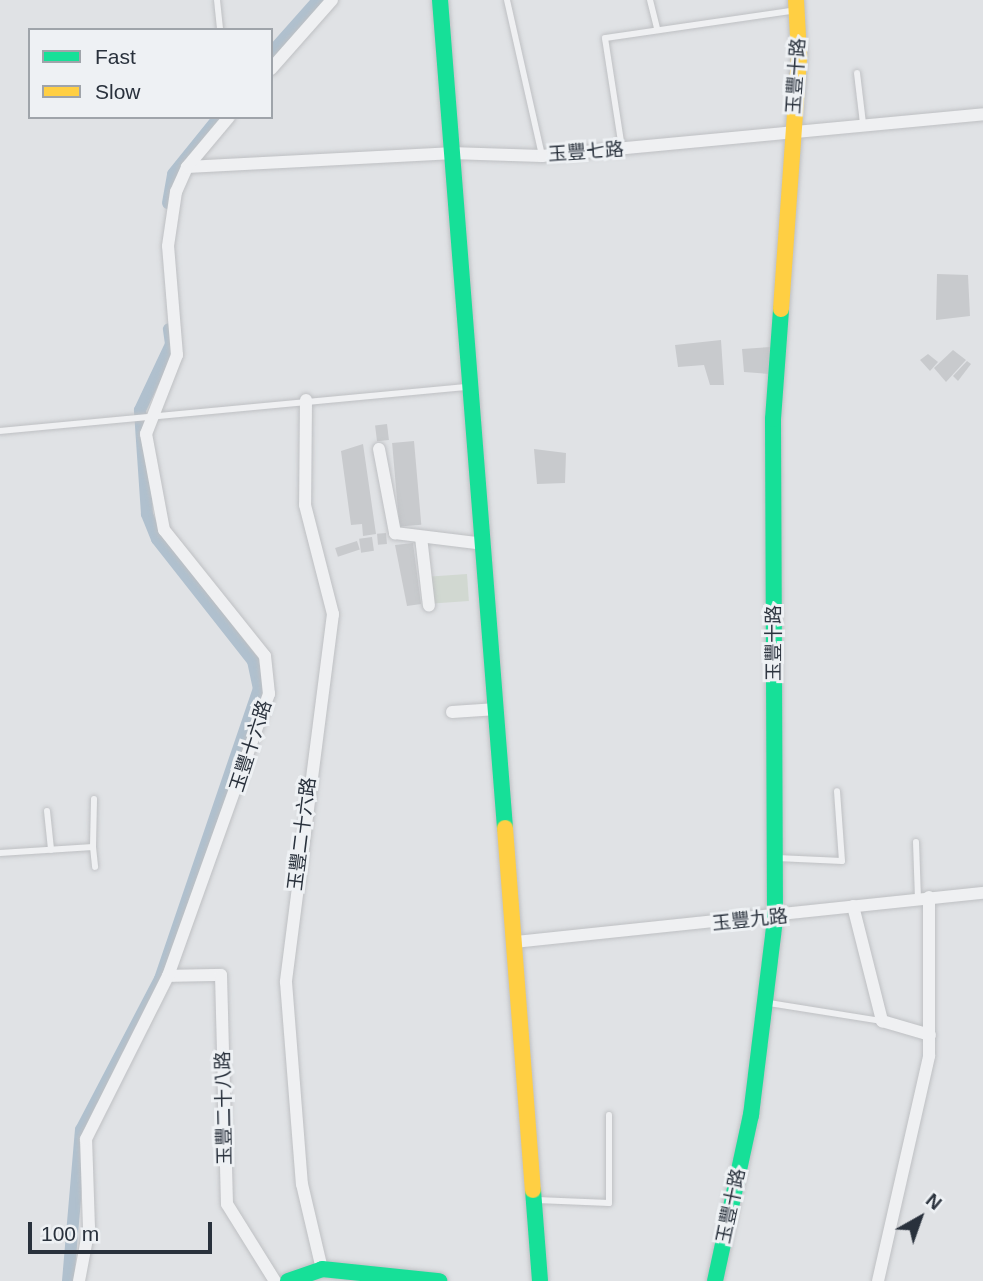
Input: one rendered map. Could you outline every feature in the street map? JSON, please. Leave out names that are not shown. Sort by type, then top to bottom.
[{"type":"street","points":[[273,67],[332,0]]},
{"type":"street","points":[[440,0],[450,153],[516,942],[540,1281]]},
{"type":"street","name":"玉豐十路","points":[[715,1281],[769,1003],[775,919],[773,419],[793,129],[796,5]]},
{"type":"street","name":"玉豐七路","points":[[187,167],[450,153],[542,156],[622,150],[793,129],[983,114]]},
{"type":"street","points":[[146,419],[177,355],[168,246],[187,167],[227,119]]},
{"type":"street","name":"玉豐二十六路","points":[[306,400],[305,505],[333,614],[286,982],[302,1184],[322,1269]]},
{"type":"street","name":"玉豐十六路","points":[[79,1281],[89,1228],[86,1139],[168,976],[238,788],[270,675],[265,656],[164,530],[146,419]]},
{"type":"street","points":[[379,449],[395,533],[484,544]]},
{"type":"street","points":[[421,537],[429,606]]},
{"type":"street","points":[[452,712],[497,709]]},
{"type":"street","name":"玉豐九路","points":[[516,942],[775,919],[853,905],[983,893]]},
{"type":"street","points":[[878,1281],[930,1035],[923,898]]},
{"type":"street","points":[[853,905],[882,1021],[930,1035]]},
{"type":"street","name":"玉豐二十八路","points":[[168,976],[221,975],[227,1204],[275,1281]]},
{"type":"street","points":[[288,1281],[322,1269],[433,1281]]},
{"type":"lane","points":[[217,0],[220,28]]},
{"type":"lane","points":[[507,0],[542,156]]},
{"type":"lane","points":[[650,0],[657,29]]},
{"type":"lane","points":[[622,150],[605,38],[796,5]]},
{"type":"lane","points":[[857,74],[863,123]]},
{"type":"lane","points":[[0,431],[146,419],[306,400],[471,387]]},
{"type":"lane","points":[[775,857],[842,861],[837,791]]},
{"type":"lane","points":[[94,799],[95,867]]},
{"type":"lane","points":[[47,811],[51,850]]},
{"type":"lane","points":[[916,842],[923,898]]},
{"type":"lane","points":[[0,853],[93,847]]},
{"type":"lane","points":[[769,1003],[882,1021]]},
{"type":"lane","points":[[535,1200],[609,1203],[608,1115]]},
{"type":"shaded area","points":[[467,574],[469,601],[433,603],[431,577]]},
{"type":"building","points":[[937,274],[968,275],[970,316],[936,320]]},
{"type":"building","points":[[721,340],[724,385],[710,385],[704,365],[678,367],[675,345]]},
{"type":"building","points":[[771,347],[770,374],[744,372],[742,349]]},
{"type":"building","points":[[953,350],[966,360],[946,382],[934,368]]},
{"type":"building","points":[[928,354],[938,362],[930,371],[920,360]]},
{"type":"building","points":[[967,361],[971,364],[958,381],[953,376]]},
{"type":"building","points":[[387,424],[389,440],[377,441],[375,425]]},
{"type":"building","points":[[414,441],[421,525],[399,527],[392,443]]},
{"type":"building","points":[[363,444],[376,534],[363,536],[362,524],[351,525],[341,451]]},
{"type":"building","points":[[534,449],[566,453],[565,483],[537,484]]},
{"type":"building","points":[[386,533],[387,544],[378,545],[377,534]]},
{"type":"building","points":[[372,537],[374,551],[361,553],[359,539]]},
{"type":"building","points":[[357,541],[360,550],[338,557],[335,548]]},
{"type":"building","points":[[413,543],[421,604],[407,606],[395,545]]},
{"type":"waterway","points":[[273,51],[318,0]]},
{"type":"waterway","points":[[168,203],[173,174],[217,119]]},
{"type":"waterway","points":[[68,1281],[81,1130],[160,979],[259,689],[253,661],[157,539],[147,514],[140,410],[171,344],[169,329]]},
{"type":"traffic: fast","points":[[440,0],[505,828]]},
{"type":"traffic: fast","points":[[715,1281],[751,1115],[775,919],[773,419],[781,309]]},
{"type":"traffic: fast","points":[[533,1190],[540,1281]]},
{"type":"traffic: fast","points":[[288,1281],[322,1269],[439,1281]]},
{"type":"traffic: slow","points":[[781,309],[799,55],[796,0]]},
{"type":"traffic: slow","points":[[505,828],[533,1190]]}]
